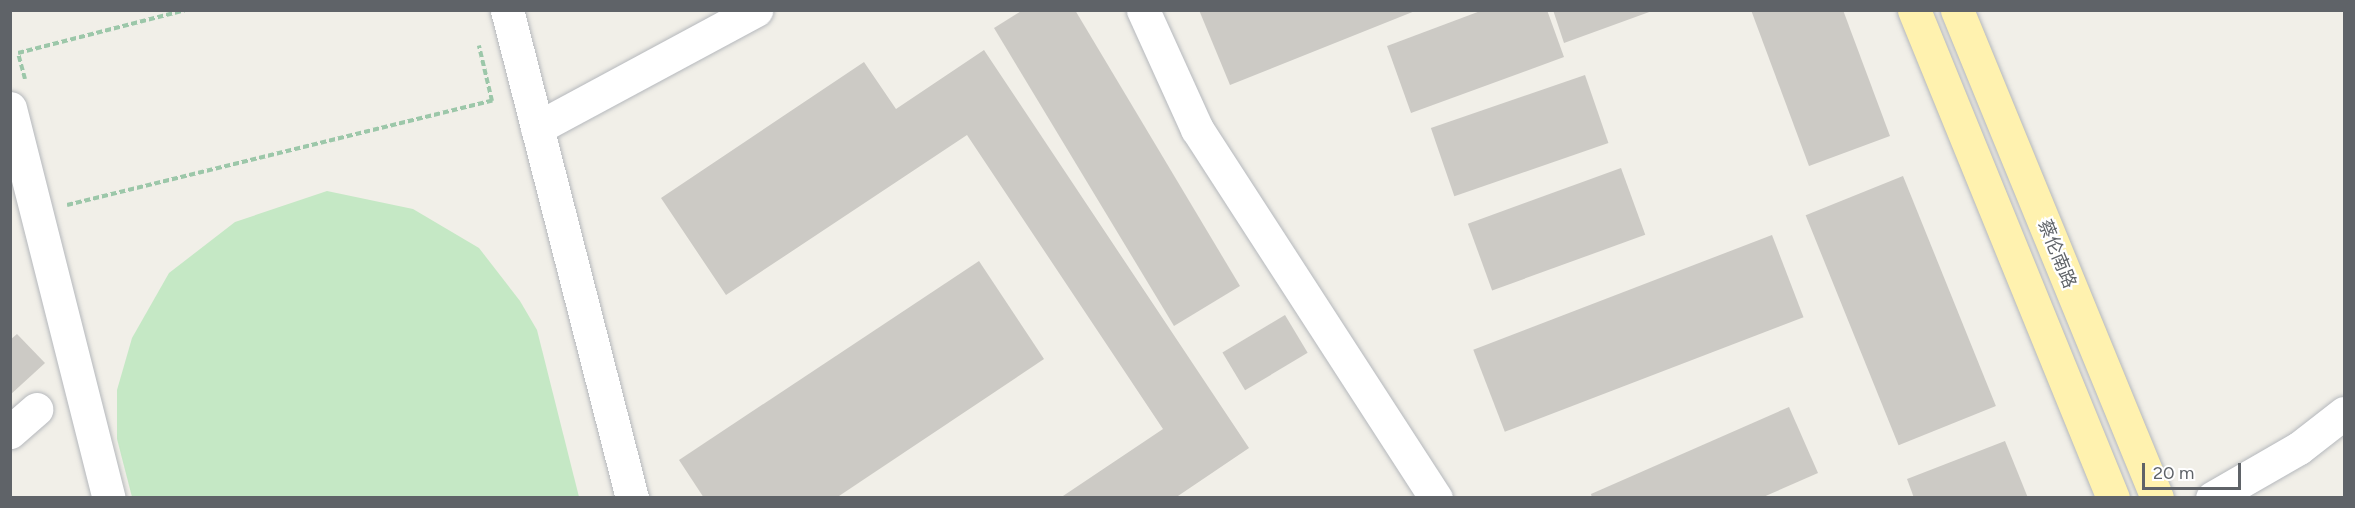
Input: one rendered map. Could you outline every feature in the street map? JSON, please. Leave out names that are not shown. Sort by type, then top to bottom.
[{"type":"main road","points":[[1914,10],[2113,498]]},
{"type":"main road","name":"蔡伦南路","points":[[1957,10],[2157,498]]},
{"type":"street","points":[[507,10],[632,498]]},
{"type":"street","points":[[537,128],[756,10]]},
{"type":"street","points":[[1143,10],[1197,129],[1436,498]]},
{"type":"street","points":[[19,97],[109,498]]},
{"type":"street","points":[[10,432],[36,409]]},
{"type":"street","points":[[2212,498],[2299,448],[2344,413]]},
{"type":"path","points":[[19,97],[18,53],[185,10]]},
{"type":"path","points":[[59,206],[492,100],[478,44]]},
{"type":"green space","points":[[327,191],[413,209],[479,248],[520,301],[537,330],[579,497],[132,497],[117,439],[117,390],[132,338],[169,273],[235,222]]},
{"type":"building","points":[[1023,10],[1075,10],[1240,286],[1174,326],[994,28]]},
{"type":"building","points":[[1199,10],[1415,10],[1415,11],[1230,85]]},
{"type":"building","points":[[1483,10],[1547,10],[1564,57],[1411,113],[1387,46]]},
{"type":"building","points":[[1553,10],[1652,10],[1652,11],[1564,43]]},
{"type":"building","points":[[1751,10],[1843,10],[1890,136],[1809,166]]},
{"type":"building","points":[[984,50],[1249,448],[1175,498],[1060,498],[1163,429],[967,135],[726,295],[661,198],[864,62],[896,109]]},
{"type":"building","points":[[1585,75],[1608,143],[1454,196],[1431,128]]},
{"type":"building","points":[[1621,168],[1645,235],[1492,290],[1468,224]]},
{"type":"building","points":[[1903,176],[1996,406],[1899,445],[1806,215]]},
{"type":"building","points":[[1772,235],[1804,317],[1505,432],[1473,350]]},
{"type":"building","points":[[979,261],[1044,359],[836,498],[704,498],[679,460]]},
{"type":"building","points":[[1285,315],[1308,353],[1245,390],[1222,353]]},
{"type":"building","points":[[17,334],[45,363],[10,395],[10,340]]},
{"type":"building","points":[[1789,407],[1818,473],[1761,498],[1592,498],[1591,494]]},
{"type":"building","points":[[2005,441],[2028,498],[1914,498],[1907,479]]}]
